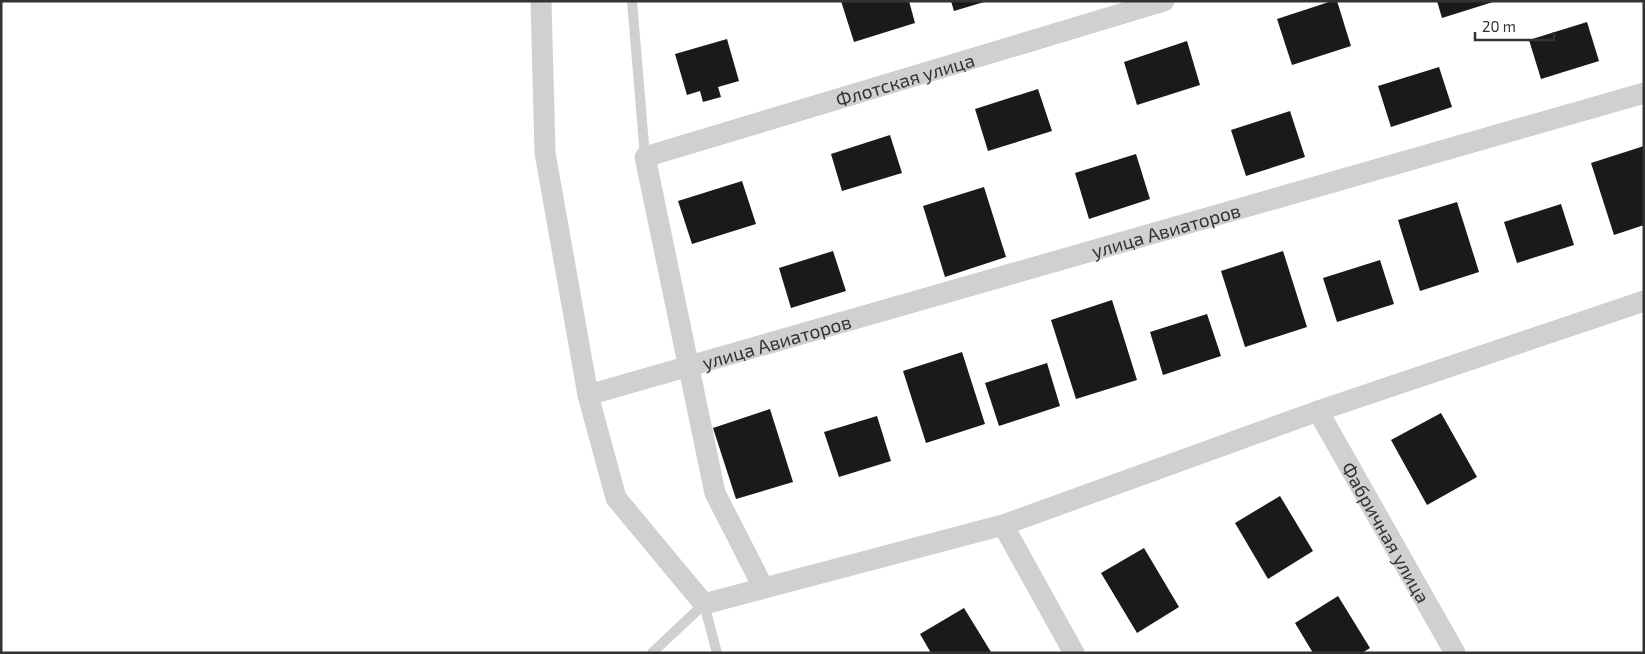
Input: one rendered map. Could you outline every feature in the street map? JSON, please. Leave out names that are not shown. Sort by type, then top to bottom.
[{"type":"street","points":[[541,1],[545,153],[588,395],[616,498],[704,604],[1003,525],[1318,411],[1644,301]]},
{"type":"street","name":"Флотская улица","points":[[645,157],[1164,1]]},
{"type":"street","name":"улица Авиаторов","points":[[588,395],[1644,93]]},
{"type":"street","points":[[645,157],[715,493],[763,587]]},
{"type":"street","name":"Фабричная улица","points":[[1318,411],[1455,653]]},
{"type":"street","points":[[1003,525],[1074,653]]},
{"type":"lane","points":[[632,1],[645,157]]},
{"type":"lane","points":[[652,653],[704,604],[717,653]]},
{"type":"building","points":[[841,1],[909,1],[915,23],[854,42]]},
{"type":"building","points":[[951,1],[984,1],[984,2],[954,11]]},
{"type":"building","points":[[1337,1],[1351,46],[1292,65],[1277,19]]},
{"type":"building","points":[[1437,1],[1493,1],[1493,2],[1442,18]]},
{"type":"building","points":[[1587,22],[1599,61],[1541,79],[1529,40]]},
{"type":"building","points":[[727,39],[739,81],[718,87],[721,97],[703,102],[700,91],[687,95],[675,54]]},
{"type":"building","points":[[1187,41],[1200,85],[1137,105],[1124,62]]},
{"type":"building","points":[[1439,67],[1452,107],[1391,127],[1378,86]]},
{"type":"building","points":[[1038,89],[1052,131],[988,151],[975,109]]},
{"type":"building","points":[[1290,111],[1305,157],[1246,176],[1231,130]]},
{"type":"building","points":[[890,135],[902,173],[842,191],[831,154]]},
{"type":"building","points":[[1644,146],[1644,225],[1614,235],[1591,163]]},
{"type":"building","points":[[1136,154],[1150,199],[1089,219],[1075,173]]},
{"type":"building","points":[[742,181],[756,224],[692,244],[678,201]]},
{"type":"building","points":[[984,187],[1006,257],[945,277],[923,206]]},
{"type":"building","points":[[1457,202],[1479,272],[1420,291],[1398,220]]},
{"type":"building","points":[[1561,204],[1574,245],[1517,263],[1504,222]]},
{"type":"building","points":[[833,251],[846,291],[791,308],[779,268]]},
{"type":"building","points":[[1283,251],[1307,327],[1245,347],[1221,271]]},
{"type":"building","points":[[1380,260],[1394,304],[1337,322],[1323,278]]},
{"type":"building","points":[[1112,300],[1137,380],[1076,399],[1051,320]]},
{"type":"building","points":[[1207,314],[1221,356],[1163,375],[1150,332]]},
{"type":"building","points":[[962,352],[985,424],[926,443],[903,371]]},
{"type":"building","points":[[1047,363],[1060,406],[999,426],[985,383]]},
{"type":"building","points":[[770,409],[793,482],[736,499],[713,428]]},
{"type":"building","points":[[1441,413],[1477,477],[1427,505],[1391,440]]},
{"type":"building","points":[[877,416],[891,461],[839,477],[824,432]]},
{"type":"building","points":[[1280,496],[1313,551],[1268,579],[1235,523]]},
{"type":"building","points":[[1144,548],[1179,607],[1137,633],[1101,573]]},
{"type":"building","points":[[1338,596],[1370,648],[1362,653],[1313,653],[1295,623]]},
{"type":"building","points":[[964,608],[991,652],[931,653],[920,634]]}]
